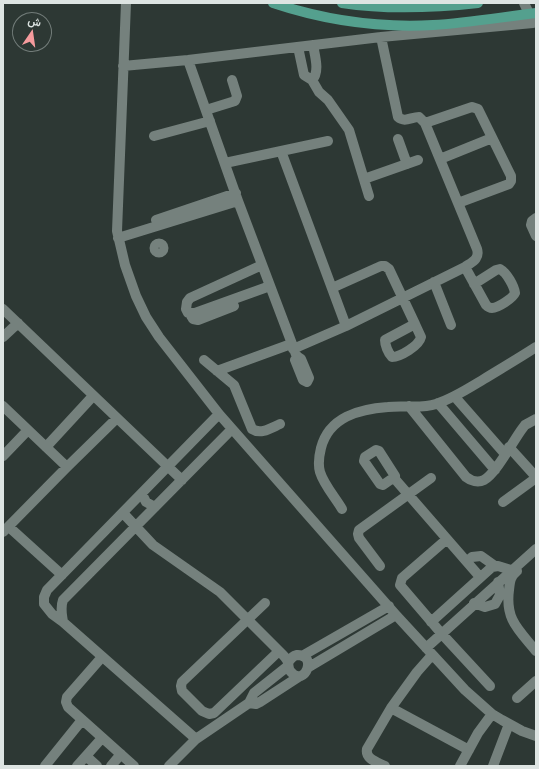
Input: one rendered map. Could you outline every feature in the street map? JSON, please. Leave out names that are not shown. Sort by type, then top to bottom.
[{"type":"main road","points":[[273,3],[318,16],[361,23],[386,25],[434,25],[536,13]]},
{"type":"main road","points":[[342,3],[404,8],[478,3]]},
{"type":"lane","points":[[126,3],[117,235],[125,266],[136,296],[146,317],[158,337],[218,414],[396,615],[465,690],[492,714],[522,731],[536,736]]},
{"type":"lane","points":[[123,66],[188,60],[381,37],[535,26],[524,3]]},
{"type":"lane","points":[[217,371],[294,350],[403,298],[476,260],[478,252],[425,123],[419,118],[405,120],[398,117],[381,37]]},
{"type":"lane","points":[[312,80],[315,76],[316,70],[313,45]]},
{"type":"lane","points":[[298,47],[304,75],[312,80],[319,92],[330,102],[349,130],[369,196]]},
{"type":"lane","points":[[188,60],[294,350]]},
{"type":"lane","points":[[206,110],[235,101],[237,96],[232,80]]},
{"type":"lane","points":[[425,123],[470,108],[478,109],[511,176],[511,182],[458,203]]},
{"type":"lane","points":[[154,136],[210,121]]},
{"type":"lane","points":[[440,158],[492,138]]},
{"type":"lane","points":[[398,139],[407,164]]},
{"type":"lane","points":[[225,163],[328,142]]},
{"type":"lane","points":[[281,151],[346,326]]},
{"type":"lane","points":[[364,179],[418,160]]},
{"type":"lane","points":[[117,235],[237,197]]},
{"type":"lane","points":[[117,235],[153,228],[237,197]]},
{"type":"lane","points":[[536,218],[532,221],[531,225],[536,236]]},
{"type":"lane","points":[[153,228],[159,244]]},
{"type":"lane","points":[[262,265],[190,298],[187,302],[187,311],[192,319],[196,320],[223,307],[271,289]]},
{"type":"lane","points":[[332,288],[381,266],[385,266],[389,269],[415,324]]},
{"type":"lane","points":[[465,267],[474,284]]},
{"type":"lane","points":[[434,282],[451,325]]},
{"type":"lane","points":[[3,309],[116,419],[182,480]]},
{"type":"lane","points":[[3,337],[18,323]]},
{"type":"lane","points":[[342,508],[320,472],[320,451],[327,433],[336,423],[352,413],[389,407],[426,406],[455,397],[536,347]]},
{"type":"lane","points":[[204,360],[234,385],[252,429],[257,432],[261,432],[280,424]]},
{"type":"lane","points":[[46,447],[93,396]]},
{"type":"lane","points":[[455,397],[489,436],[536,478],[503,502]]},
{"type":"lane","points":[[438,403],[495,470]]},
{"type":"lane","points":[[3,406],[67,466]]},
{"type":"lane","points":[[409,406],[466,477],[472,481],[483,480],[495,470],[525,425],[536,419]]},
{"type":"lane","points":[[196,739],[52,614],[44,604],[44,597],[47,590],[168,468],[218,414]]},
{"type":"lane","points":[[460,429],[473,418]]},
{"type":"lane","points":[[62,575],[6,530],[67,466],[116,419]]},
{"type":"lane","points":[[63,622],[61,611],[63,600],[232,429]]},
{"type":"lane","points":[[3,456],[28,430]]},
{"type":"lane","points":[[476,448],[489,436]]},
{"type":"lane","points":[[394,478],[480,578]]},
{"type":"lane","points":[[380,566],[359,538],[358,532],[361,527],[430,478]]},
{"type":"lane","points":[[145,490],[146,502],[159,504]]},
{"type":"lane","points":[[145,490],[158,490],[162,496],[159,504]]},
{"type":"lane","points":[[123,514],[154,545],[220,592],[279,651],[292,673],[300,676]]},
{"type":"lane","points":[[447,539],[402,578],[400,583],[401,587],[441,634],[490,686]]},
{"type":"lane","points":[[385,766],[369,757],[366,752],[367,749],[391,708],[417,672],[429,651],[441,634],[536,548]]},
{"type":"lane","points":[[536,555],[511,577],[508,602],[509,614],[511,618],[536,651]]},
{"type":"lane","points":[[467,562],[472,558],[481,556],[495,566],[511,570]]},
{"type":"lane","points":[[431,622],[495,566]]},
{"type":"lane","points":[[474,604],[485,607],[495,604],[500,595],[498,582]]},
{"type":"lane","points":[[265,603],[182,682],[181,688],[184,693],[204,712],[208,714],[214,713],[279,651]]},
{"type":"lane","points":[[169,766],[196,739],[249,703],[254,693],[288,665],[290,659],[294,656],[302,656],[388,606]]},
{"type":"lane","points":[[249,703],[256,704],[260,702],[305,673],[309,667],[396,615]]},
{"type":"lane","points":[[302,656],[307,660],[309,667]]},
{"type":"lane","points":[[102,657],[67,697],[66,702],[68,707],[134,766]]},
{"type":"lane","points":[[516,698],[536,681]]},
{"type":"lane","points":[[391,708],[469,750]]},
{"type":"lane","points":[[460,766],[478,734],[492,714]]},
{"type":"lane","points":[[45,766],[82,720]]},
{"type":"lane","points":[[493,766],[509,724]]},
{"type":"lane","points":[[97,766],[81,763],[102,738]]},
{"type":"lane","points":[[111,766],[121,754]]}]
